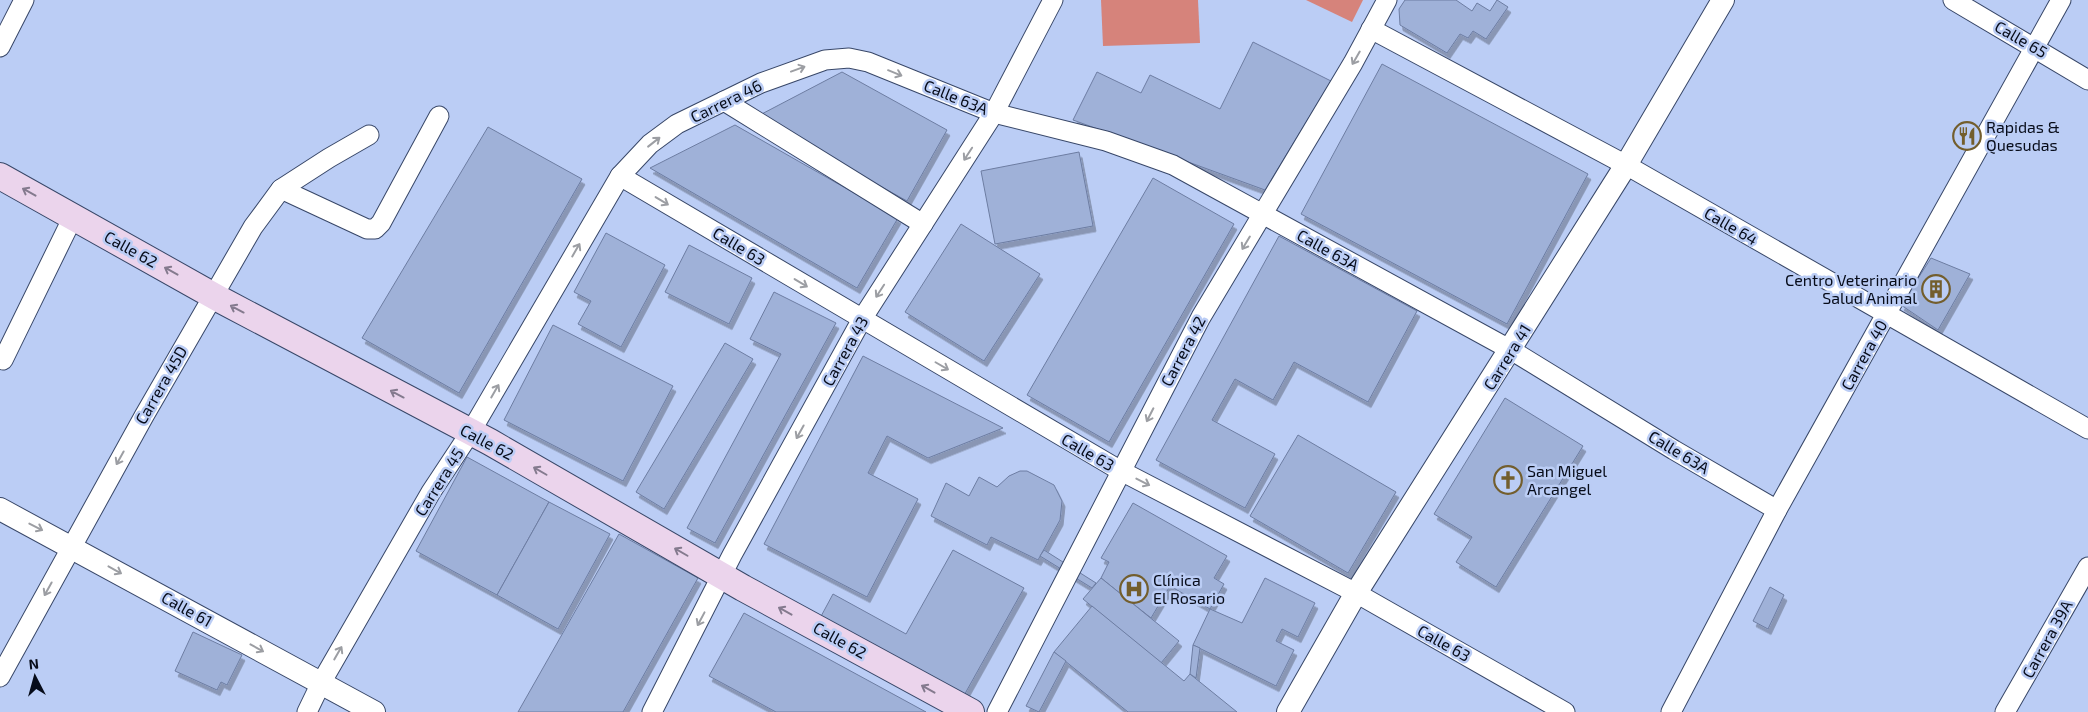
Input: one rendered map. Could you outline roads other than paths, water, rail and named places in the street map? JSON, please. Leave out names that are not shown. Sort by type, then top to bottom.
[{"type":"main road","name":"Calle 62","points":[[0,176],[213,296],[470,433],[723,576],[971,712]]},
{"type":"street","points":[[0,47],[24,0]]},
{"type":"street","name":"Carrera 43","points":[[652,712],[723,576],[732,555],[862,319],[994,113],[1053,0]]},
{"type":"street","name":"Carrera 42","points":[[997,712],[1201,317],[1387,0]]},
{"type":"street","name":"Carrera 41","points":[[1288,712],[1356,593],[1626,165],[1724,0]]},
{"type":"street","name":"Calle 65","points":[[1953,0],[2088,80]]},
{"type":"street","name":"Carrera 40","points":[[1671,712],[1777,510],[2061,0]]},
{"type":"street","name":"Calle 64","points":[[1371,28],[1626,165],[2088,429]]},
{"type":"street","name":"Calle 63A","points":[[849,58],[868,62],[994,113],[1141,152],[1172,165],[1511,350],[1674,450],[1777,510]]},
{"type":"street","name":"Carrera 46","points":[[620,176],[656,139],[677,124],[761,83],[804,66],[825,60],[849,58]]},
{"type":"street","points":[[724,101],[923,224]]},
{"type":"street","points":[[281,189],[367,229],[374,229],[380,223],[439,116]]},
{"type":"street","name":"Carrera 45D","points":[[0,676],[253,228],[281,189],[369,135]]},
{"type":"street","name":"Calle 63","points":[[620,176],[1121,471],[1356,593],[1565,712]]},
{"type":"street","name":"Carrera 45","points":[[307,712],[321,683],[432,492],[470,433],[620,176]]},
{"type":"street","points":[[3,360],[74,217]]},
{"type":"street","name":"Calle 61","points":[[0,509],[72,546],[374,712]]},
{"type":"street","name":"Carrera 39A","points":[[2011,710],[2088,566]]},
{"type":"place","name":"Rapidas & Quesudas","points":[[1967,136]]},
{"type":"place","name":"Centro Veterinario Salud Animal","points":[[1936,289]]},
{"type":"place","name":"San Miguel Arcangel","points":[[1508,480]]},
{"type":"place","name":"Clínica El Rosario","points":[[1134,589]]}]
